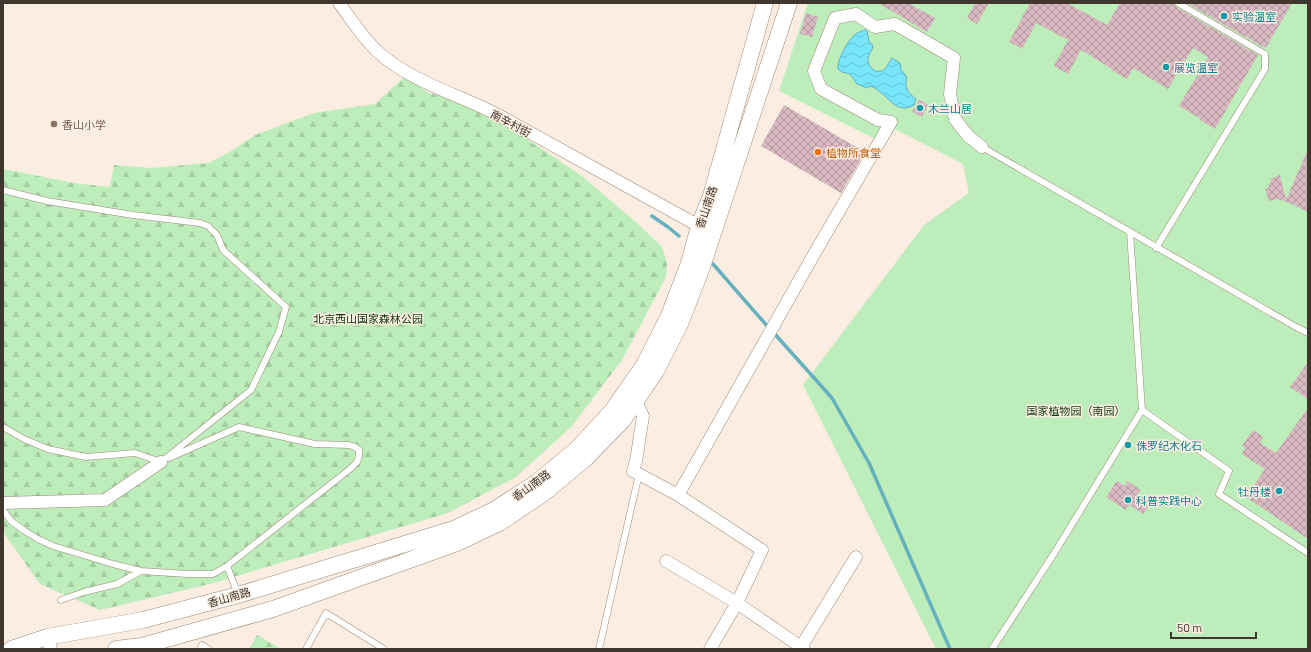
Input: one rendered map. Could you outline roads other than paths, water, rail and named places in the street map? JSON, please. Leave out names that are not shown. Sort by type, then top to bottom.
[{"type":"street","name":"南辛村街","points":[[340,3],[376,50],[396,66],[424,82],[493,113],[699,226]]},
{"type":"street","name":"香山南路","points":[[11,649],[49,643],[238,595],[454,529],[494,510],[536,483],[577,449],[612,411],[644,365],[668,318],[689,263],[699,226],[711,196],[765,3]]},
{"type":"street","name":"香山南路","points":[[116,649],[142,646],[273,609],[457,543],[501,522],[544,493],[586,458],[623,420],[656,371],[680,324],[702,267],[789,3]]},
{"type":"street","points":[[678,495],[890,122],[878,120],[821,89],[814,71],[836,18],[856,14],[875,27],[895,24],[954,58],[950,94],[954,119],[968,136],[982,147]]},
{"type":"street","points":[[636,401],[643,416],[633,471],[678,495],[762,550],[737,603],[710,649]]},
{"type":"street","points":[[3,502],[106,500],[161,462]]},
{"type":"street","points":[[666,561],[737,603],[802,648],[856,557]]},
{"type":"lane","points":[[1156,248],[1265,69],[1265,54],[1178,3]]},
{"type":"lane","points":[[982,147],[1156,248],[1308,333]]},
{"type":"lane","points":[[3,190],[55,202],[133,215],[194,222],[208,226],[217,235],[224,250],[286,307],[279,332],[251,390],[161,462]]},
{"type":"lane","points":[[992,649],[1055,552],[1142,410],[1130,232]]},
{"type":"lane","points":[[1142,410],[1229,471],[1219,494],[1308,553]]},
{"type":"lane","points":[[3,427],[24,439],[48,449],[86,457],[135,453],[161,462],[239,428],[315,444],[349,445],[359,450],[360,456],[357,462],[350,469],[227,566],[213,574],[141,571],[90,558],[53,546],[25,532],[11,521],[3,510]]},
{"type":"lane","points":[[599,649],[639,474]]},
{"type":"lane","points":[[227,566],[238,595]]},
{"type":"lane","points":[[61,600],[84,592],[117,584],[141,571]]},
{"type":"lane","points":[[306,649],[326,613],[384,649]]},
{"type":"lane","points":[[200,649],[202,645],[209,649]]},
{"type":"water","points":[[865,30],[867,31],[869,41],[873,46],[868,58],[869,64],[873,70],[879,72],[886,68],[892,58],[900,63],[901,70],[907,78],[906,86],[909,93],[916,99],[914,105],[905,108],[896,106],[875,88],[870,86],[867,88],[857,84],[850,74],[842,72],[838,69],[841,55],[850,40],[857,33]]},
{"type":"waterway","points":[[652,216],[679,236]]},
{"type":"waterway","points":[[713,264],[769,328]]},
{"type":"waterway","points":[[773,332],[832,398],[869,463],[950,649]]},
{"type":"place","name":"实验温室","points":[[1224,16]]},
{"type":"place","name":"展览温室","points":[[1166,67]]},
{"type":"place","name":"木兰山居","points":[[920,108]]},
{"type":"place","name":"香山小学","points":[[54,124]]},
{"type":"place","name":"植物所食堂","points":[[818,152]]},
{"type":"place","name":"侏罗纪木化石","points":[[1128,445]]},
{"type":"place","name":"牡丹楼","points":[[1279,491]]},
{"type":"place","name":"科普实践中心","points":[[1128,500]]},
{"type":"park label","name":"北京西山国家森林公园","points":[[368,318]]},
{"type":"park label","name":"国家植物园（南园）","points":[[1076,410]]}]
